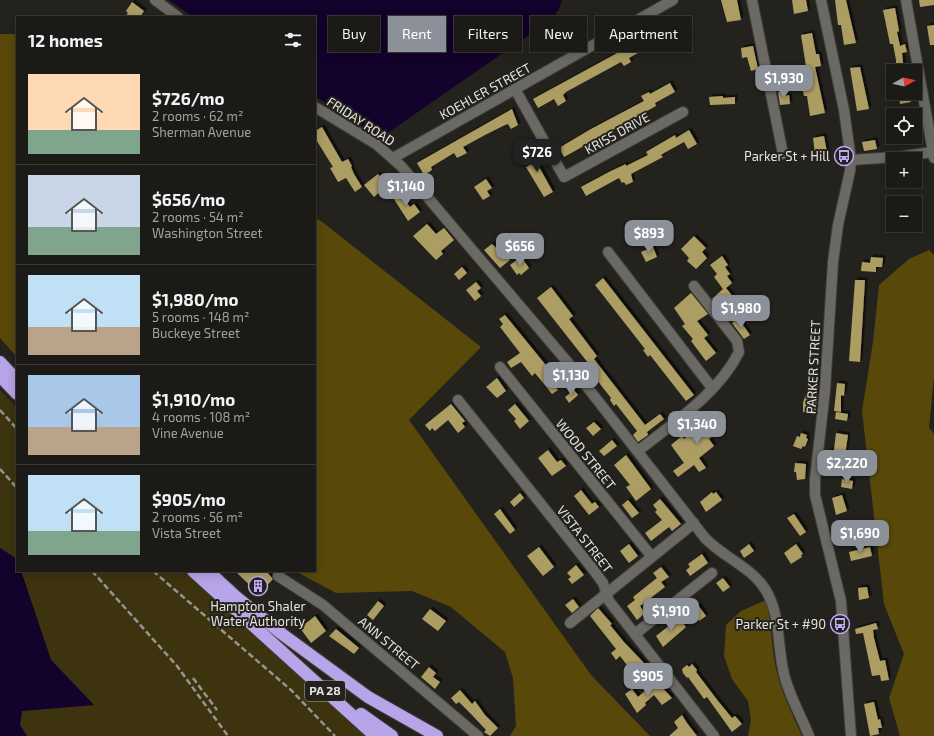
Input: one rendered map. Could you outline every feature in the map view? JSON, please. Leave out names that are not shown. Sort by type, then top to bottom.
[{"type":"highway","points":[[0,362],[16,379]]},
{"type":"highway","points":[[0,376],[16,393]]},
{"type":"highway","name":"PA 28","points":[[194,572],[375,736]]},
{"type":"highway","name":"PA 28","points":[[209,572],[235,596],[282,634],[368,697],[437,736]]},
{"type":"highway","points":[[275,646],[343,700],[392,736]]},
{"type":"highway","points":[[368,697],[422,736]]},
{"type":"street","points":[[155,0],[177,16]]},
{"type":"street","name":"KOEHLER STREET","points":[[393,158],[673,0]]},
{"type":"street","points":[[752,0],[783,154]]},
{"type":"street","name":"PARKER STREET","points":[[821,0],[844,110],[851,160],[838,225],[833,262],[826,390],[815,479],[818,510],[841,601],[851,736]]},
{"type":"street","points":[[851,160],[933,155],[906,0]]},
{"type":"street","name":"KRISS DRIVE","points":[[515,89],[564,177],[683,112]]},
{"type":"street","name":"FRIDAY ROAD","points":[[316,108],[376,144],[393,158],[534,322],[712,545],[752,574],[765,588],[771,599],[776,616],[781,659],[787,686],[809,736]]},
{"type":"street","points":[[608,252],[712,388]]},
{"type":"street","points":[[638,451],[699,402],[736,358],[739,348],[737,341],[694,286]]},
{"type":"street","name":"WOOD STREET","points":[[500,367],[652,557]]},
{"type":"street","name":"VISTA STREET","points":[[458,400],[592,568],[603,583],[609,601],[714,736]]},
{"type":"street","points":[[570,623],[694,524]]},
{"type":"street","points":[[636,634],[712,573]]},
{"type":"street","name":"ANN STREET","points":[[278,576],[323,605],[478,736]]},
{"type":"shaded area","points":[[169,0],[562,0],[559,9],[554,16],[530,16],[530,34],[522,40],[522,16],[454,16],[454,52],[504,52],[389,132],[377,135],[316,97],[316,16],[192,16]]},
{"type":"shaded area","points":[[0,34],[16,34],[16,356],[0,338]]},
{"type":"shaded area","points":[[316,218],[481,347],[409,420],[591,675],[650,736],[510,736],[516,726],[513,678],[505,652],[451,607],[412,591],[336,593],[297,572],[316,572]]},
{"type":"shaded area","points":[[929,250],[934,255],[934,376],[929,428],[934,434],[934,736],[900,736],[889,698],[904,654],[884,604],[862,411],[873,342],[879,285],[909,259]]},
{"type":"shaded area","points":[[0,390],[16,407],[16,559],[0,548]]},
{"type":"shaded area","points":[[0,548],[16,558],[16,572],[21,572],[51,660],[94,705],[22,711],[20,725],[27,736],[0,736]]},
{"type":"shaded area","points":[[21,572],[184,572],[365,736],[27,736],[20,725],[22,711],[93,704],[51,660]]},
{"type":"shaded area","points":[[766,600],[776,668],[785,698],[802,736],[748,736],[751,720],[748,701],[732,679],[724,656],[726,625],[741,611]]},
{"type":"building","points":[[721,0],[737,0],[741,20],[727,22]]},
{"type":"building","points":[[792,0],[806,0],[808,11],[794,14]]},
{"type":"building","points":[[835,0],[846,0],[856,43],[844,45],[841,25],[838,25]]},
{"type":"building","points":[[919,0],[934,0],[934,5],[920,7]]},
{"type":"building","points":[[132,2],[144,11],[141,16],[126,16],[128,13],[126,11]]},
{"type":"building","points":[[895,8],[900,46],[905,44],[907,52],[902,53],[903,64],[896,64],[893,44],[890,44],[883,10]]},
{"type":"building","points":[[934,25],[934,45],[930,45],[927,26]]},
{"type":"building","points":[[812,33],[816,54],[819,54],[821,66],[815,67],[825,113],[810,116],[807,96],[804,96],[802,87],[807,86],[806,80],[808,79],[801,35]]},
{"type":"building","points":[[753,46],[758,69],[751,71],[747,57],[742,58],[741,48]]},
{"type":"building","points":[[619,52],[640,52],[629,58],[631,62],[624,66],[621,62],[566,92],[563,95],[566,101],[558,106],[554,99],[538,108],[533,99]]},
{"type":"building","points":[[860,67],[869,109],[857,111],[850,68]]},
{"type":"building","points":[[670,83],[675,92],[655,103],[656,106],[564,157],[559,148],[644,101],[641,96],[649,92],[650,94]]},
{"type":"building","points":[[784,91],[785,96],[789,95],[790,104],[780,105],[778,92]]},
{"type":"building","points":[[723,96],[723,98],[735,97],[735,104],[710,105],[709,97]]},
{"type":"building","points":[[899,100],[911,100],[911,102],[900,104]]},
{"type":"building","points":[[512,109],[518,125],[511,129],[508,124],[485,135],[463,147],[467,153],[457,158],[454,153],[431,167],[432,170],[424,175],[417,163]]},
{"type":"building","points":[[322,127],[342,162],[348,159],[354,174],[362,187],[355,192],[346,178],[338,182],[330,168],[333,167],[316,140],[316,130]]},
{"type":"building","points":[[689,130],[697,144],[688,149],[684,142],[661,155],[663,157],[631,174],[633,182],[626,185],[624,182],[622,183],[619,178],[586,196],[581,187],[609,172],[626,164],[626,166],[648,155],[646,152],[675,135],[676,138]]},
{"type":"building","points":[[824,136],[827,152],[815,154],[813,138]]},
{"type":"building","points":[[875,140],[877,149],[864,151],[862,142]]},
{"type":"building","points":[[528,147],[553,192],[544,197],[526,167],[529,166],[521,152]]},
{"type":"building","points":[[378,174],[383,181],[378,185],[382,190],[374,197],[364,185]]},
{"type":"building","points":[[486,179],[492,188],[487,191],[490,196],[483,200],[474,187]]},
{"type":"building","points":[[398,191],[410,207],[414,204],[420,212],[408,221],[392,196]]},
{"type":"building","points":[[427,224],[436,234],[444,228],[454,240],[441,251],[443,254],[436,260],[413,236]]},
{"type":"building","points":[[694,236],[706,248],[702,252],[707,258],[696,269],[687,261],[689,258],[681,249]]},
{"type":"building","points":[[492,244],[510,260],[500,268],[484,250]]},
{"type":"building","points":[[653,247],[657,257],[646,262],[641,252]]},
{"type":"building","points":[[722,256],[728,265],[725,267],[730,274],[727,276],[732,283],[726,288],[743,309],[735,316],[723,302],[718,306],[712,299],[723,289],[714,277],[717,274],[710,265]]},
{"type":"building","points":[[521,257],[529,268],[521,275],[519,273],[517,275],[510,265]]},
{"type":"building","points":[[871,257],[883,258],[882,267],[876,267],[876,272],[861,271],[862,262],[870,263]]},
{"type":"building","points":[[462,267],[467,273],[459,280],[454,274]]},
{"type":"building","points":[[603,278],[694,395],[686,401],[650,355],[648,357],[643,350],[645,349],[595,285]]},
{"type":"building","points":[[855,280],[865,280],[860,362],[849,361]]},
{"type":"building","points":[[476,282],[481,288],[477,291],[481,296],[475,301],[466,290]]},
{"type":"building","points":[[551,287],[573,316],[569,319],[597,356],[594,359],[645,425],[660,414],[664,419],[647,432],[648,435],[638,442],[633,435],[637,431],[616,404],[614,406],[610,400],[611,398],[589,370],[592,368],[537,298]]},
{"type":"building","points":[[691,293],[708,314],[697,321],[708,335],[704,338],[716,353],[706,361],[691,341],[693,339],[682,326],[685,324],[674,308]]},
{"type":"building","points":[[505,315],[558,380],[553,384],[558,390],[552,394],[535,373],[532,376],[521,362],[511,368],[507,362],[520,353],[500,327],[503,324],[499,319]]},
{"type":"building","points":[[738,318],[750,335],[744,339],[732,323]]},
{"type":"building","points":[[497,378],[506,391],[497,398],[486,387]]},
{"type":"building","points":[[811,378],[819,379],[815,415],[803,412],[803,403],[808,387],[810,387]]},
{"type":"building","points":[[837,383],[845,384],[844,396],[841,395],[841,412],[834,411]]},
{"type":"building","points":[[574,390],[578,395],[569,403],[565,397]]},
{"type":"building","points":[[451,404],[465,421],[462,423],[465,427],[458,433],[448,420],[435,431],[432,428],[430,431],[425,425]]},
{"type":"building","points":[[515,404],[529,421],[520,429],[514,421],[516,419],[508,410]]},
{"type":"building","points":[[836,412],[848,414],[847,421],[835,419]]},
{"type":"building","points":[[719,413],[725,421],[720,425],[722,428],[709,439],[714,446],[699,458],[706,468],[699,472],[694,465],[678,477],[673,471],[684,463],[671,445],[682,436],[684,439],[712,416],[713,417]]},
{"type":"building","points":[[594,422],[601,429],[593,436],[586,428]]},
{"type":"building","points":[[801,433],[807,435],[806,438],[808,439],[805,447],[803,446],[801,449],[793,446],[797,436],[800,437]]},
{"type":"building","points":[[836,433],[848,435],[842,476],[825,474],[829,450],[834,450]]},
{"type":"building","points":[[612,440],[617,446],[604,456],[599,451]]},
{"type":"building","points":[[548,450],[557,462],[561,460],[566,466],[552,476],[538,458]]},
{"type":"building","points":[[626,455],[651,489],[636,501],[626,487],[630,485],[614,465]]},
{"type":"building","points":[[795,463],[806,464],[805,479],[797,480],[796,472],[794,472]]},
{"type":"building","points":[[842,479],[853,481],[852,489],[841,487]]},
{"type":"building","points":[[581,490],[592,504],[595,502],[599,507],[589,515],[574,496]]},
{"type":"building","points":[[712,492],[713,494],[716,492],[722,500],[706,512],[700,502]]},
{"type":"building","points":[[520,493],[524,498],[514,507],[510,502]]},
{"type":"building","points":[[842,495],[847,511],[836,515],[832,498]]},
{"type":"building","points":[[660,499],[681,524],[672,531],[669,527],[651,541],[645,533],[662,520],[655,512],[657,510],[653,505]]},
{"type":"building","points":[[628,500],[639,513],[632,518],[622,505]]},
{"type":"building","points":[[500,509],[515,530],[510,534],[494,514]]},
{"type":"building","points":[[794,514],[806,532],[800,536],[787,518]]},
{"type":"building","points":[[851,526],[855,527],[858,534],[844,540],[841,529]]},
{"type":"building","points":[[629,544],[638,556],[629,563],[620,551]]},
{"type":"building","points":[[749,544],[754,551],[744,558],[740,551]]},
{"type":"building","points":[[796,544],[803,554],[801,555],[802,557],[791,564],[784,553]]},
{"type":"building","points":[[539,547],[554,567],[543,576],[527,556]]},
{"type":"building","points":[[870,547],[872,556],[851,561],[849,552]]},
{"type":"building","points":[[702,554],[708,563],[690,576],[686,570],[690,567],[688,564]]},
{"type":"building","points":[[576,565],[584,575],[572,584],[568,579],[571,577],[567,573]]},
{"type":"building","points":[[661,567],[669,577],[661,582],[665,587],[640,606],[645,613],[637,620],[627,606],[635,600],[633,597],[657,578],[653,573]]},
{"type":"building","name":"Hampton Shaler Water Authority","points":[[236,572],[267,572],[273,579],[259,594]]},
{"type":"building","points":[[723,578],[730,587],[723,592],[716,583]]},
{"type":"building","points":[[867,587],[869,598],[859,600],[858,588]]},
{"type":"building","points":[[573,599],[579,607],[572,613],[565,605]]},
{"type":"building","points":[[378,601],[384,606],[373,620],[367,615]]},
{"type":"building","points":[[698,605],[706,616],[699,621],[691,609]]},
{"type":"building","points":[[598,608],[612,624],[610,625],[624,642],[645,664],[633,673],[620,656],[616,660],[611,653],[616,649],[590,616]]},
{"type":"building","points":[[430,609],[446,621],[438,631],[422,619]]},
{"type":"building","points":[[315,616],[326,631],[311,643],[300,628]]},
{"type":"building","points":[[679,618],[686,627],[663,647],[656,636]]},
{"type":"building","points":[[876,623],[878,629],[873,630],[874,638],[880,661],[885,660],[889,680],[881,681],[880,675],[872,676],[863,633],[856,634],[855,629]]},
{"type":"building","points":[[336,629],[359,648],[354,654],[329,636]]},
{"type":"building","points":[[692,664],[697,670],[696,672],[732,718],[735,716],[742,724],[732,732],[707,697],[704,699],[688,677],[687,678],[683,673],[682,669],[687,665],[689,667]]},
{"type":"building","points":[[429,667],[436,673],[433,677],[440,682],[435,689],[421,677]]},
{"type":"building","points":[[656,681],[672,698],[662,705],[654,695],[637,713],[625,694],[632,689],[638,697]]},
{"type":"building","points":[[460,690],[472,704],[475,701],[485,715],[498,728],[490,736],[484,732],[486,730],[459,702],[456,704],[451,698]]},
{"type":"building","points":[[874,702],[878,720],[880,719],[882,728],[878,728],[879,734],[870,736],[864,704]]},
{"type":"building","points":[[682,715],[697,736],[669,736],[678,728],[674,722]]},
{"type":"railway","points":[[0,410],[16,428]]},
{"type":"railway","points":[[0,469],[16,487]]},
{"type":"railway","points":[[93,572],[177,666],[228,736]]},
{"type":"railway","points":[[154,572],[291,690],[335,736]]},
{"type":"railway","points":[[193,678],[217,710]]},
{"type":"place","name":"Parker St + Hill","points":[[844,156]]},
{"type":"place","name":"Hampton Shaler Water Authority","points":[[258,586]]},
{"type":"place","name":"Parker St + #90","points":[[840,624]]}]
